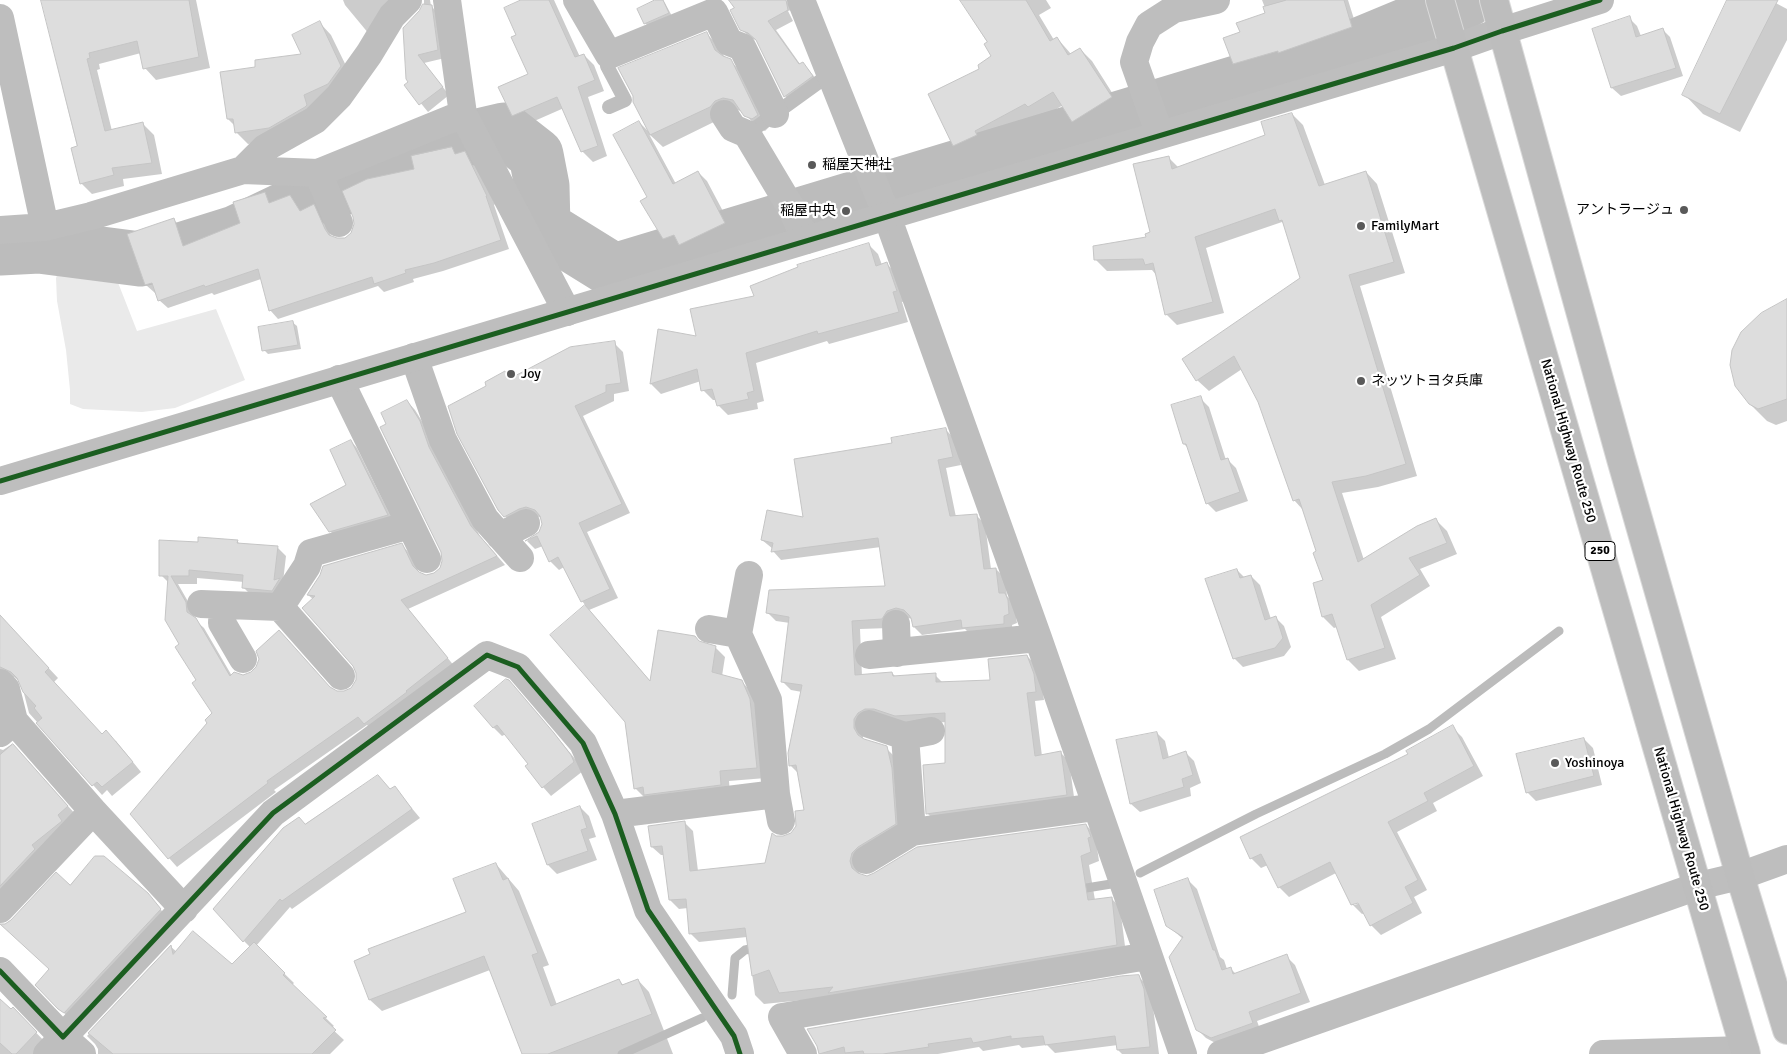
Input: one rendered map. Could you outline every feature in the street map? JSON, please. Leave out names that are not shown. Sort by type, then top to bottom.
[{"type":"highway","name":"National Highway Route 250","points":[[1440,0],[1746,1052]]},
{"type":"highway","points":[[1494,0],[1621,459],[1740,876],[1787,1030]]},
{"type":"street","points":[[243,170],[265,148],[315,120],[339,96],[369,54],[392,16],[408,0]]},
{"type":"street","points":[[447,0],[463,114],[567,312]]},
{"type":"street","points":[[577,0],[609,55],[714,12],[729,42],[742,48],[775,114]]},
{"type":"street","points":[[801,0],[887,216],[1038,638],[1182,1054]]},
{"type":"street","points":[[1153,117],[1134,62],[1140,42],[1149,25],[1174,9],[1216,0]]},
{"type":"street","points":[[0,481],[887,216],[1153,117],[1454,48],[1594,1]]},
{"type":"street","points":[[0,18],[45,227]]},
{"type":"street","points":[[0,230],[45,227],[91,216],[243,170],[318,173],[463,114]]},
{"type":"street","points":[[724,114],[733,128],[748,134],[790,206],[805,239]]},
{"type":"street","points":[[318,173],[339,223]]},
{"type":"street","points":[[414,357],[443,440],[485,519],[520,558]]},
{"type":"street","points":[[339,379],[427,559]]},
{"type":"street","points":[[500,536],[526,523]]},
{"type":"street","points":[[280,607],[307,566],[311,553],[410,525]]},
{"type":"street","points":[[749,575],[738,634],[768,700],[776,794],[781,821]]},
{"type":"street","points":[[243,659],[212,605],[280,607],[341,676]]},
{"type":"street","points":[[896,624],[897,653]]},
{"type":"street","points":[[709,630],[738,634]]},
{"type":"street","points":[[869,655],[1038,638]]},
{"type":"street","points":[[0,971],[64,1048],[184,909],[273,813],[487,656],[518,667],[583,743],[615,814],[648,910],[734,1036],[740,1054]]},
{"type":"street","points":[[0,683],[6,689],[7,727],[94,812],[184,909]]},
{"type":"street","points":[[869,724],[918,733],[912,832]]},
{"type":"street","points":[[615,814],[776,794]]},
{"type":"street","points":[[866,860],[912,832],[1096,807]]},
{"type":"street","points":[[0,908],[94,812]]},
{"type":"street","points":[[1221,1054],[1698,886],[1740,876],[1787,859]]},
{"type":"street","points":[[803,1054],[782,1017],[1148,956]]},
{"type":"street","points":[[1603,1054],[1746,1052]]},
{"type":"lane","points":[[609,55],[607,66],[625,100],[609,107]]},
{"type":"lane","points":[[748,134],[830,74]]},
{"type":"shaded area","points":[[106,252],[137,331],[216,309],[245,380],[175,408],[142,412],[83,409],[70,404],[66,350],[57,301],[56,278],[64,257]]},
{"type":"building","points":[[41,0],[189,0],[199,57],[143,69],[137,41],[89,53],[90,58],[87,59],[105,131],[143,122],[152,163],[112,168],[114,175],[80,184],[71,148],[77,146]]},
{"type":"building","points":[[521,0],[549,0],[575,57],[584,54],[595,80],[578,87],[598,146],[581,152],[557,97],[512,116],[498,87],[528,74],[511,37],[516,35],[504,8]]},
{"type":"building","points":[[655,0],[663,0],[669,13],[644,24],[637,9]]},
{"type":"building","points":[[729,0],[786,0],[788,10],[768,21],[799,64],[803,62],[813,76],[784,97],[756,40],[748,33],[740,30],[730,10],[734,8]]},
{"type":"building","points":[[960,0],[1026,0],[1050,41],[1057,37],[1068,55],[1080,48],[1112,97],[1072,122],[1053,92],[1028,107],[1025,104],[975,131],[977,135],[953,146],[928,94],[979,69],[978,65],[991,56],[984,44],[987,42]]},
{"type":"building","points":[[1287,0],[1344,0],[1352,27],[1278,53],[1278,51],[1233,64],[1223,38],[1240,32],[1236,23],[1265,13],[1263,7]]},
{"type":"building","points":[[1727,0],[1778,0],[1720,114],[1682,95]]},
{"type":"building","points":[[423,4],[432,5],[438,50],[418,55],[443,87],[419,105],[404,85],[408,82],[406,79],[403,28]]},
{"type":"building","points":[[1630,16],[1636,37],[1663,28],[1676,68],[1611,88],[1592,29]]},
{"type":"building","points":[[320,21],[341,66],[328,84],[304,95],[307,105],[305,107],[269,128],[235,133],[233,119],[227,119],[220,72],[255,67],[255,60],[301,54],[292,35]]},
{"type":"building","points":[[707,32],[715,50],[731,59],[758,115],[752,119],[744,116],[733,100],[723,98],[715,101],[710,107],[650,135],[618,68]]},
{"type":"building","points":[[1292,113],[1319,186],[1366,171],[1394,262],[1349,275],[1406,464],[1366,476],[1332,482],[1358,562],[1417,526],[1436,518],[1447,543],[1409,558],[1420,575],[1371,605],[1385,648],[1347,660],[1332,614],[1322,617],[1313,583],[1323,580],[1313,553],[1316,551],[1299,499],[1293,501],[1258,402],[1234,356],[1196,381],[1182,359],[1300,278],[1282,220],[1279,221],[1275,209],[1195,237],[1213,302],[1165,315],[1153,263],[1145,265],[1143,259],[1094,260],[1093,246],[1146,237],[1145,234],[1150,232],[1133,164],[1169,156],[1172,169],[1265,135],[1261,122]]},
{"type":"building","points":[[639,121],[673,184],[698,171],[725,223],[679,245],[674,235],[663,239],[640,201],[647,197],[613,135]]},
{"type":"building","points":[[452,147],[455,154],[465,151],[487,196],[501,240],[434,263],[405,270],[406,273],[374,284],[372,277],[269,311],[258,269],[158,301],[152,283],[145,285],[127,234],[174,218],[183,246],[240,223],[233,202],[265,192],[269,203],[290,195],[300,211],[314,204],[329,235],[345,238],[351,233],[354,224],[342,191],[367,179],[414,169],[411,156]]},
{"type":"building","points":[[869,243],[876,266],[887,262],[897,291],[893,292],[899,312],[818,334],[817,331],[746,353],[754,391],[747,393],[749,399],[717,406],[712,389],[701,391],[697,369],[650,384],[658,329],[696,336],[690,309],[754,296],[750,286],[798,267],[797,265]]},
{"type":"building","points":[[1787,299],[1787,399],[1758,409],[1749,404],[1735,386],[1730,365],[1732,350],[1741,332],[1761,313]]},
{"type":"building","points":[[293,321],[298,345],[262,351],[258,327]]},
{"type":"building","points":[[615,341],[621,383],[606,385],[606,392],[575,406],[622,504],[579,523],[610,589],[581,602],[558,557],[549,562],[537,536],[525,541],[539,532],[542,524],[540,516],[535,510],[526,507],[504,517],[498,510],[457,434],[448,406],[486,386],[485,382],[505,371],[509,379],[570,347]]},
{"type":"building","points":[[1201,396],[1221,460],[1228,458],[1240,492],[1206,504],[1186,444],[1183,444],[1171,405]]},
{"type":"building","points":[[407,400],[420,421],[429,447],[471,526],[497,556],[401,600],[448,658],[364,724],[358,717],[267,781],[268,783],[168,859],[130,814],[207,723],[205,720],[212,713],[192,683],[196,680],[175,647],[179,644],[165,620],[168,576],[159,576],[159,540],[198,542],[198,537],[238,540],[237,543],[278,546],[274,580],[280,578],[272,591],[242,588],[243,575],[189,570],[189,576],[171,576],[186,602],[187,612],[196,618],[230,676],[234,672],[243,675],[251,672],[256,667],[259,659],[256,651],[279,630],[330,687],[337,691],[351,688],[356,680],[353,666],[302,608],[315,596],[307,595],[320,575],[323,566],[402,543],[413,566],[419,572],[426,575],[434,573],[440,568],[442,561],[441,552],[380,427],[386,424],[381,413]]},
{"type":"building","points":[[946,428],[953,457],[938,460],[950,516],[977,514],[984,569],[996,568],[999,593],[1005,593],[1008,600],[1009,614],[1004,616],[1004,624],[962,628],[961,620],[913,627],[909,615],[904,610],[896,608],[887,611],[882,619],[852,621],[855,675],[892,672],[893,676],[936,673],[936,682],[990,680],[988,659],[1027,655],[1034,674],[1036,692],[1027,693],[1035,756],[1061,751],[1067,795],[926,814],[923,765],[945,763],[945,713],[895,716],[874,709],[865,709],[858,713],[854,719],[854,728],[858,735],[864,739],[887,746],[892,768],[896,824],[858,847],[852,853],[850,861],[852,868],[858,873],[867,876],[917,847],[1086,824],[1091,837],[1088,838],[1091,852],[1081,856],[1088,900],[1112,897],[1117,945],[828,993],[833,987],[779,993],[769,970],[752,976],[745,928],[689,934],[686,899],[669,900],[662,846],[651,847],[648,826],[685,821],[690,871],[765,863],[772,833],[776,836],[783,836],[791,833],[796,826],[795,811],[804,810],[796,765],[789,766],[788,753],[802,685],[781,682],[789,617],[766,613],[769,590],[885,586],[878,538],[771,552],[773,543],[761,540],[767,510],[803,517],[794,459],[892,443],[891,438]]},
{"type":"building","points":[[351,440],[388,515],[329,532],[310,504],[346,485],[330,450]]},
{"type":"building","points":[[1237,569],[1240,578],[1251,575],[1265,620],[1276,616],[1283,638],[1275,648],[1233,659],[1205,579]]},
{"type":"building","points":[[585,605],[650,681],[658,630],[695,636],[699,641],[716,646],[712,672],[742,680],[750,699],[757,768],[720,771],[721,785],[644,795],[643,787],[634,789],[625,722],[550,635]]},
{"type":"building","points":[[0,615],[49,668],[45,672],[102,734],[106,730],[133,762],[102,787],[97,782],[92,786],[36,723],[42,718],[34,708],[36,706],[23,692],[17,678],[11,672],[0,667]]},
{"type":"building","points":[[506,679],[509,680],[554,733],[571,755],[574,762],[542,788],[525,766],[528,764],[497,725],[493,728],[474,706]]},
{"type":"building","points":[[1453,725],[1474,766],[1424,793],[1428,801],[1388,822],[1418,880],[1405,887],[1413,903],[1370,926],[1358,903],[1351,905],[1330,862],[1278,888],[1261,854],[1250,859],[1240,837],[1408,754],[1406,751]]},
{"type":"building","points":[[1157,732],[1163,759],[1186,751],[1193,775],[1182,779],[1184,787],[1130,804],[1116,740]]},
{"type":"building","points":[[1584,738],[1594,776],[1526,793],[1516,754]]},
{"type":"building","points":[[13,744],[68,806],[58,815],[62,821],[32,845],[35,849],[0,886],[0,755]]},
{"type":"building","points":[[378,775],[390,789],[395,786],[412,809],[282,901],[280,899],[243,942],[213,909],[283,828],[299,817],[305,824]]},
{"type":"building","points":[[580,806],[587,828],[581,830],[588,851],[547,865],[532,824]]},
{"type":"building","points":[[95,856],[104,856],[148,893],[161,909],[64,1013],[35,985],[49,969],[0,924],[5,924],[11,920],[56,872],[70,885]]},
{"type":"building","points":[[496,863],[503,880],[508,878],[538,953],[532,955],[551,1006],[619,979],[622,985],[638,979],[652,1014],[548,1054],[522,1054],[484,956],[369,1000],[354,961],[370,954],[368,949],[466,912],[453,879]]},
{"type":"building","points":[[1188,878],[1213,950],[1215,950],[1222,970],[1231,967],[1233,974],[1287,954],[1301,993],[1249,1012],[1253,1023],[1211,1038],[1196,1030],[1169,957],[1183,937],[1166,926],[1154,890]]},
{"type":"building","points":[[193,931],[232,964],[254,942],[285,973],[283,975],[327,1017],[323,1018],[336,1030],[312,1054],[113,1054],[88,1033],[171,945],[173,954]]},
{"type":"building","points":[[1139,975],[1144,989],[1150,1047],[1117,1050],[1115,1036],[1045,1045],[1043,1036],[1011,1039],[1011,1036],[973,1043],[971,1038],[928,1044],[929,1047],[883,1054],[864,1054],[863,1051],[845,1053],[844,1047],[819,1054],[817,1046],[807,1029],[1121,976]]},
{"type":"building","points":[[0,999],[11,1009],[13,1007],[37,1032],[16,1054],[12,1054],[0,1043]]},
{"type":"waterway","points":[[0,248],[39,246],[140,259],[171,253],[235,233],[298,203],[363,181],[461,140],[504,130],[536,155],[542,186],[543,227],[614,271],[1352,48],[1467,0]]},
{"type":"waterway","points":[[1140,873],[1256,814],[1385,754],[1429,729],[1559,631]]},
{"type":"waterway","points":[[1074,890],[1111,884]]},
{"type":"waterway","points":[[732,995],[735,958],[745,950],[759,947]]},
{"type":"waterway","points":[[622,1054],[702,1018]]},
{"type":"cycle path","points":[[0,481],[1454,48],[1600,0]]},
{"type":"cycle path","points":[[0,971],[63,1037],[273,813],[487,655],[518,667],[583,743],[615,814],[648,910],[734,1036],[740,1054]]},
{"type":"place","name":"稲屋天神社","points":[[812,165]]},
{"type":"place","name":"アントラージュ","points":[[1684,210]]},
{"type":"place","name":"稲屋中央","points":[[846,211]]},
{"type":"place","name":"FamilyMart","points":[[1361,226]]},
{"type":"place","name":"Joy","points":[[511,374]]},
{"type":"place","name":"ネッツトヨタ兵庫","points":[[1361,381]]},
{"type":"place","name":"Yoshinoya","points":[[1555,763]]}]
